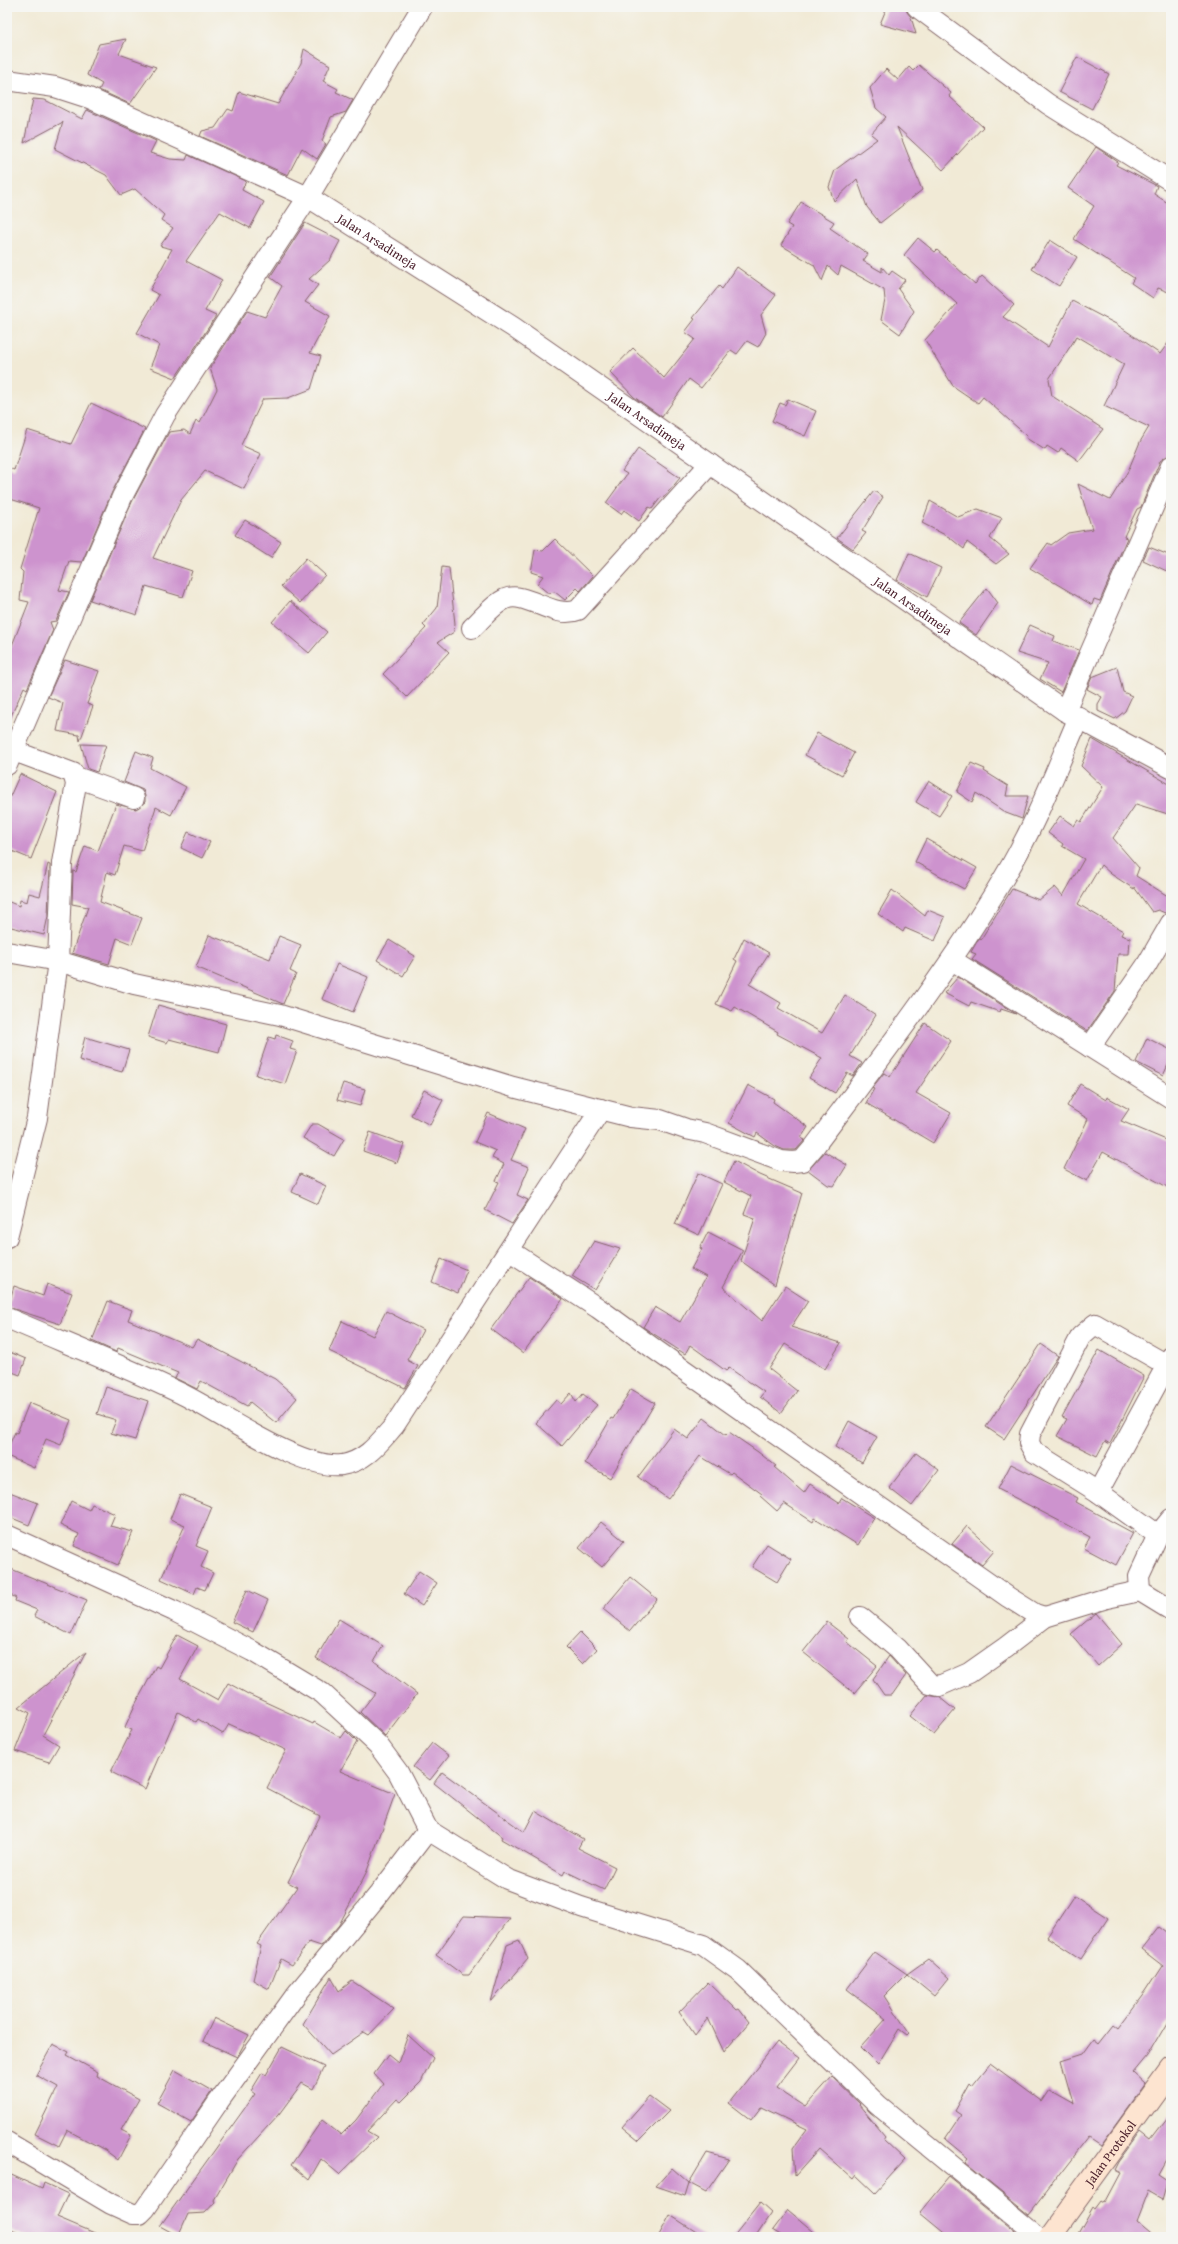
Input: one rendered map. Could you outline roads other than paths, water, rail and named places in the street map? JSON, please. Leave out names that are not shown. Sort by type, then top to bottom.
[{"type":"street","points":[[134,798],[76,777],[63,768],[10,758],[122,497],[165,415],[308,197],[422,7]]},
{"type":"street","points":[[918,7],[1048,104],[1171,181]]},
{"type":"street","name":"Jalan Arsadimeja","points":[[7,80],[55,87],[89,98],[308,197],[513,327],[1072,714],[1171,768]]},
{"type":"street","points":[[472,628],[505,599],[515,597],[569,614],[578,610],[710,464]]},
{"type":"street","points":[[7,952],[58,961],[134,984],[280,1015],[514,1087],[631,1118],[660,1120],[686,1129],[705,1133],[781,1161],[802,1161],[814,1147],[952,960],[1006,875],[1037,814],[1072,714],[1171,466]]},
{"type":"street","points":[[7,1237],[37,1118],[58,961],[62,864],[76,777]]},
{"type":"street","points":[[1090,1047],[1146,966],[1171,923]]},
{"type":"street","points":[[952,960],[1171,1098]]},
{"type":"street","points":[[7,1318],[181,1393],[290,1453],[315,1463],[341,1465],[363,1459],[394,1426],[510,1251],[601,1109]]},
{"type":"street","points":[[510,1251],[598,1308],[1008,1598],[1035,1614],[1045,1617]]},
{"type":"street","points":[[1098,1492],[1169,1362],[1095,1324],[1081,1336],[1030,1434],[1029,1443],[1034,1452],[1098,1492],[1158,1535]]},
{"type":"street","points":[[1140,1591],[1139,1576],[1158,1535],[1171,1518]]},
{"type":"street","points":[[7,1535],[181,1615],[252,1651],[322,1693],[378,1745],[398,1772],[428,1830],[507,1879],[581,1907],[702,1945],[738,1970],[878,2105],[1039,2237]]},
{"type":"street","points":[[860,1618],[898,1650],[926,1680],[935,1686],[969,1673],[1006,1648],[1045,1617],[1107,1598],[1140,1591],[1171,1610]]},
{"type":"street","points":[[7,2142],[111,2204],[133,2214],[140,2214],[145,2210],[219,2101],[295,1996],[379,1894],[428,1830]]},
{"type":"street","name":"Jalan Protokol","points":[[1049,2237],[1170,2074]]}]
